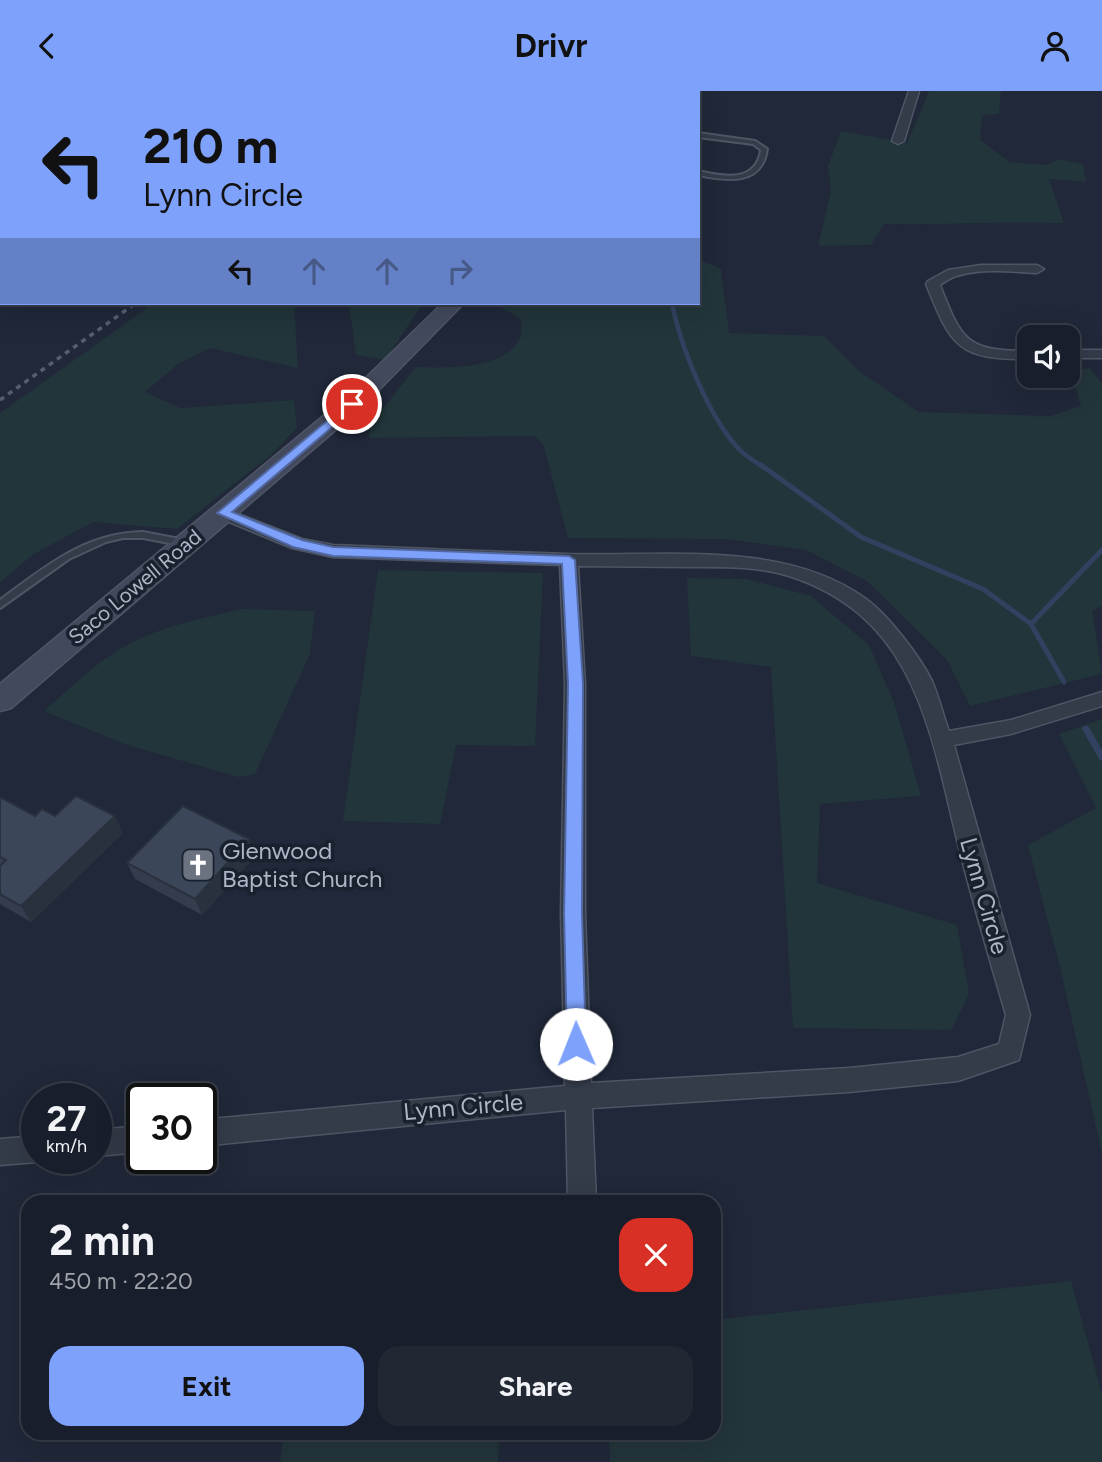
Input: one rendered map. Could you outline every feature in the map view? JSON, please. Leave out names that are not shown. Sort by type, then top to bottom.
[{"type":"street","points":[[898,141],[914,91]]},
{"type":"street","points":[[1017,355],[990,356],[974,352],[959,338],[945,315],[933,285],[939,277],[964,271],[1037,269]]},
{"type":"street","name":"Saco Lowell Road","points":[[0,701],[352,404],[452,305]]},
{"type":"street","points":[[1080,354],[1102,354]]},
{"type":"street","name":"Lynn Circle","points":[[217,1131],[648,1090],[849,1080],[958,1069],[1010,1052],[1018,1015],[942,740],[922,681],[883,624],[859,603],[828,584],[789,570],[738,562],[569,560],[333,551],[298,544],[223,513]]},
{"type":"street","points":[[569,560],[575,684],[573,913],[582,1195]]},
{"type":"street","points":[[942,740],[1011,727],[1102,699]]},
{"type":"street","points":[[0,1152],[21,1150]]},
{"type":"lane","points":[[700,135],[755,143],[765,149],[765,159],[754,171],[742,177],[727,178],[700,173]]},
{"type":"lane","points":[[0,605],[59,562],[102,541],[143,535],[188,544]]},
{"type":"green space","points":[[929,91],[1001,91],[999,114],[982,115],[980,140],[1010,162],[1047,165],[1059,159],[1083,164],[1086,182],[1049,179],[1064,223],[884,224],[871,245],[818,246],[831,191],[828,166],[841,131],[907,143]]},
{"type":"green space","points":[[700,260],[721,269],[729,333],[824,336],[859,371],[919,412],[1051,416],[1081,406],[1076,388],[1080,388],[1080,370],[1090,368],[1102,384],[1102,606],[1092,611],[1102,674],[970,706],[947,660],[867,581],[806,550],[726,539],[568,538],[543,444],[534,436],[369,438],[371,423],[416,367],[472,365],[500,357],[511,350],[520,338],[521,319],[497,305],[700,305]]},
{"type":"green space","points":[[151,305],[294,305],[298,368],[210,348],[178,364],[145,392],[180,408],[294,400],[297,428],[271,455],[177,529],[93,522],[34,554],[0,582],[0,413]]},
{"type":"green space","points":[[349,305],[422,305],[385,360],[356,355]]},
{"type":"green space","points":[[378,570],[543,573],[535,746],[456,745],[440,824],[343,821]]},
{"type":"green space","points":[[687,578],[747,579],[811,596],[869,645],[894,702],[921,796],[820,804],[817,883],[957,925],[969,994],[951,1030],[793,1028],[771,667],[691,656]]},
{"type":"green space","points":[[242,609],[315,611],[310,654],[255,774],[238,777],[124,744],[44,711],[95,666],[129,644],[169,628]]},
{"type":"green space","points":[[1102,719],[1102,1154],[1061,971],[1028,845],[1096,808],[1059,734]]},
{"type":"green space","points":[[1071,1281],[1102,1394],[1102,1462],[610,1462],[609,1440],[721,1440],[721,1319]]},
{"type":"green space","points":[[283,1440],[499,1440],[498,1462],[280,1462]]},
{"type":"building","points":[[76,796],[115,816],[21,906],[0,894],[0,866],[6,860],[0,857],[0,797],[35,816],[42,809],[55,816]]},
{"type":"building","points":[[183,806],[249,839],[195,899],[127,863]]},
{"type":"waterway","points":[[672,305],[689,360],[718,421],[743,453],[763,467]]},
{"type":"waterway","points":[[761,465],[861,537],[983,589],[1031,624]]},
{"type":"waterway","points":[[1031,624],[1102,550]]},
{"type":"waterway","points":[[1031,624],[1064,682]]},
{"type":"waterway","points":[[1086,729],[1102,757]]},
{"type":"railway","points":[[0,400],[133,305]]},
{"type":"place","name":"Glenwood Baptist Church","points":[[198,865]]},
{"type":"route","points":[[352,404],[223,513],[298,544],[333,551],[569,560],[575,684],[573,913],[576,1044]]}]
